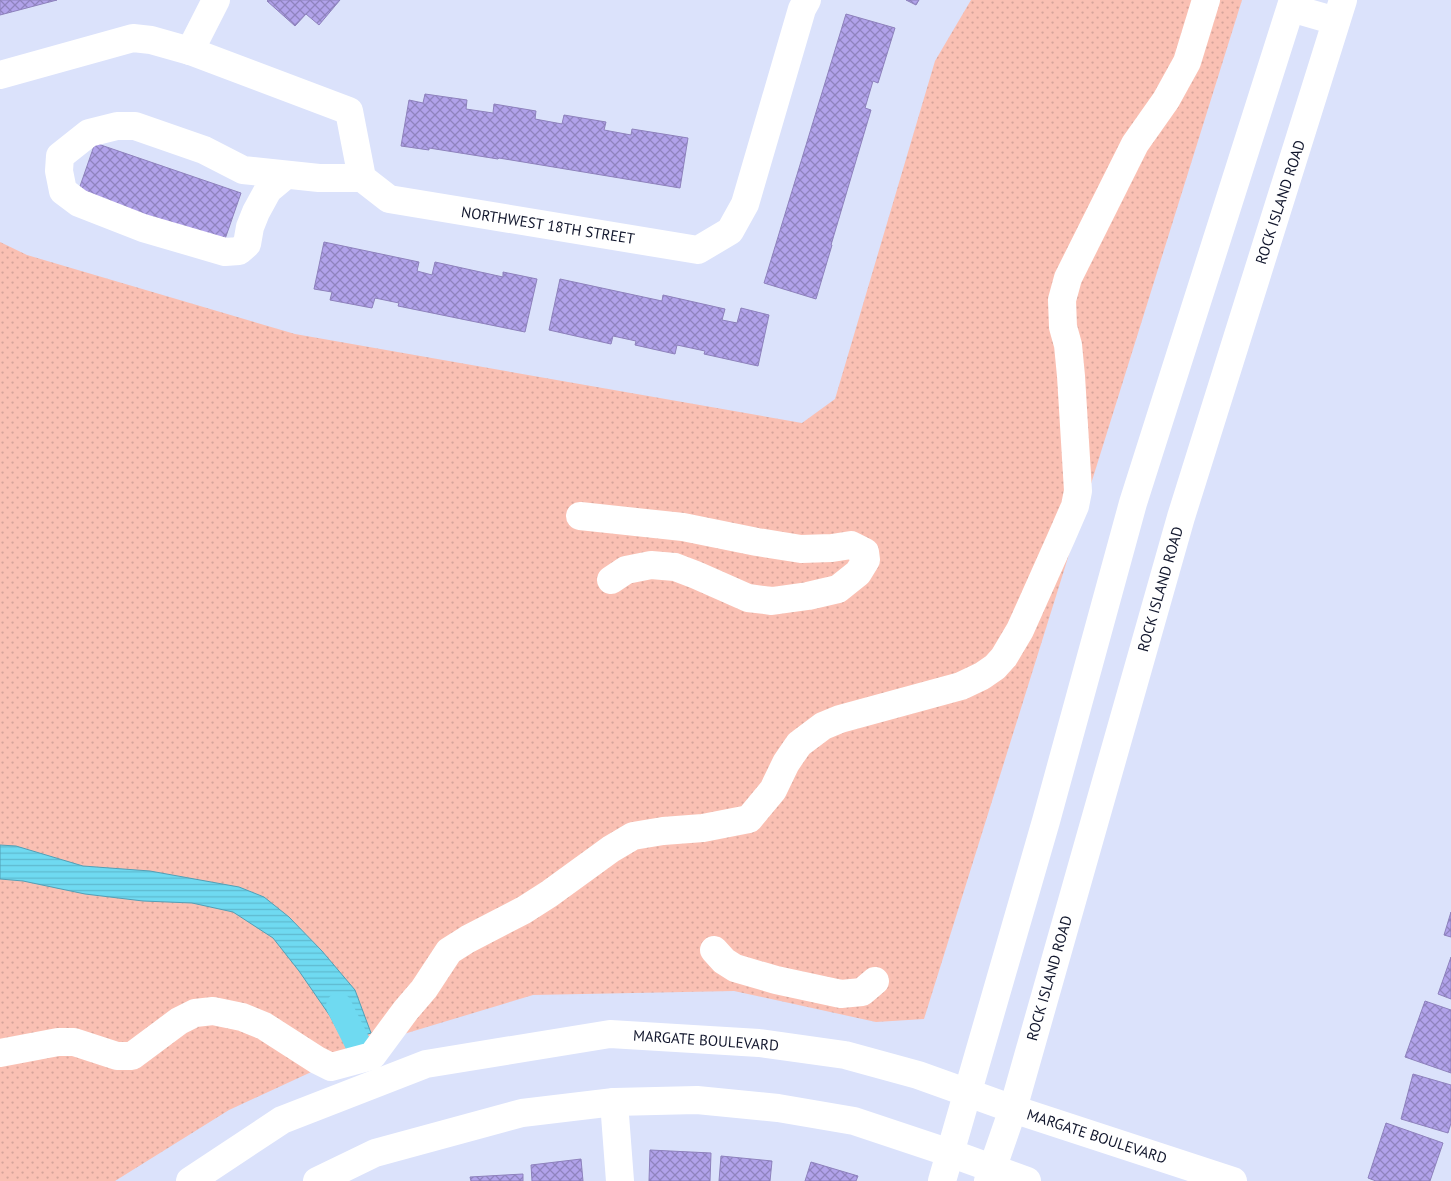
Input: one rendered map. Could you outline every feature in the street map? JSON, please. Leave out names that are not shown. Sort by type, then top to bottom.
[{"type":"street","points":[[190,51],[216,0]]},
{"type":"street","name":"NORTHWEST 18TH STREET","points":[[362,178],[389,199],[698,250],[730,231],[745,204],[806,0]]},
{"type":"street","points":[[0,1052],[58,1042],[74,1042],[117,1056],[132,1056],[194,1012],[213,1011],[242,1017],[264,1026],[331,1067],[372,1056],[424,989],[449,951],[468,938],[524,910],[632,836],[703,828],[749,819],[773,790],[786,763],[799,744],[823,726],[849,716],[961,686],[996,667],[1020,630],[1075,506],[1078,491],[1068,345],[1063,327],[1062,300],[1068,278],[1136,144],[1166,100],[1187,62],[1206,0]]},
{"type":"street","points":[[942,1181],[1046,821],[1133,503],[1292,4],[1340,11]]},
{"type":"street","name":"ROCK ISLAND ROAD","points":[[990,1175],[1013,1108],[1181,517],[1340,11]]},
{"type":"street","points":[[0,75],[133,38],[151,40],[190,51],[349,111],[362,178],[319,178],[243,170],[204,150],[134,126],[118,126],[89,133],[60,156],[59,171],[63,191],[79,203],[143,228],[225,252],[239,251],[246,244],[256,212],[268,190],[286,175]]},
{"type":"street","points":[[580,516],[683,527],[757,542],[800,548],[832,548],[851,545],[865,552],[866,560],[858,573],[838,589],[808,596],[772,601],[748,598],[675,567],[651,565],[626,570],[611,580]]},
{"type":"street","points":[[714,950],[724,961],[735,968],[776,980],[841,994],[862,992],[875,981]]},
{"type":"street","name":"MARGATE BOULEVARD","points":[[190,1181],[282,1120],[426,1064],[610,1034],[759,1042],[846,1055],[918,1075],[1233,1181]]},
{"type":"street","points":[[317,1181],[375,1153],[522,1113],[614,1102],[697,1100],[778,1108],[854,1121],[950,1153],[990,1175],[1027,1181]]},
{"type":"street","points":[[614,1102],[620,1181]]},
{"type":"shaded area","points":[[971,0],[1242,0],[924,1019],[876,1022],[734,991],[533,995],[374,1043],[229,1110],[115,1181],[0,1181],[0,242],[27,255],[295,334],[802,423],[835,399],[935,61]]},
{"type":"water","points":[[0,845],[16,846],[83,866],[150,871],[239,887],[264,897],[289,917],[322,951],[355,990],[371,1033],[344,1042],[330,1016],[299,971],[273,938],[233,912],[192,903],[143,901],[85,894],[23,881],[0,879]]},
{"type":"building","points":[[0,0],[57,0],[0,15]]},
{"type":"building","points":[[268,0],[340,0],[319,25],[306,14],[295,26]]},
{"type":"building","points":[[906,0],[919,0],[916,5]]},
{"type":"building","points":[[846,14],[895,28],[878,83],[873,81],[865,108],[871,110],[816,299],[764,283]]},
{"type":"building","points":[[425,94],[467,100],[466,109],[493,113],[494,104],[536,111],[535,119],[562,124],[564,115],[606,122],[604,130],[631,135],[632,129],[688,138],[680,188],[499,158],[401,146],[409,100],[423,103]]},
{"type":"building","points":[[95,143],[241,193],[224,242],[78,192]]},
{"type":"building","points":[[324,242],[419,262],[417,271],[432,275],[435,262],[503,277],[503,272],[537,279],[525,332],[398,306],[399,303],[375,298],[372,308],[330,300],[332,292],[314,289]]},
{"type":"building","points":[[560,279],[662,301],[663,295],[725,309],[722,320],[737,323],[741,308],[769,315],[758,366],[704,354],[705,351],[677,345],[675,354],[635,345],[636,341],[613,336],[611,344],[549,330]]},
{"type":"building","points":[[1451,912],[1451,937],[1444,935]]},
{"type":"building","points":[[1451,957],[1451,999],[1438,994]]},
{"type":"building","points":[[1425,1001],[1451,1010],[1451,1073],[1405,1057]]},
{"type":"building","points":[[1413,1074],[1451,1085],[1451,1123],[1448,1133],[1401,1119]]},
{"type":"building","points":[[1386,1123],[1443,1143],[1430,1181],[1376,1181],[1368,1178]]},
{"type":"building","points":[[650,1150],[711,1153],[710,1181],[649,1181]]},
{"type":"building","points":[[721,1156],[772,1161],[770,1181],[719,1181]]},
{"type":"building","points":[[581,1159],[583,1181],[532,1181],[531,1165]]},
{"type":"building","points":[[811,1162],[858,1176],[856,1181],[805,1181]]},
{"type":"building","points":[[523,1174],[523,1181],[471,1181],[470,1177]]},
{"type":"waterway","points":[[339,1006],[360,1048]]}]
